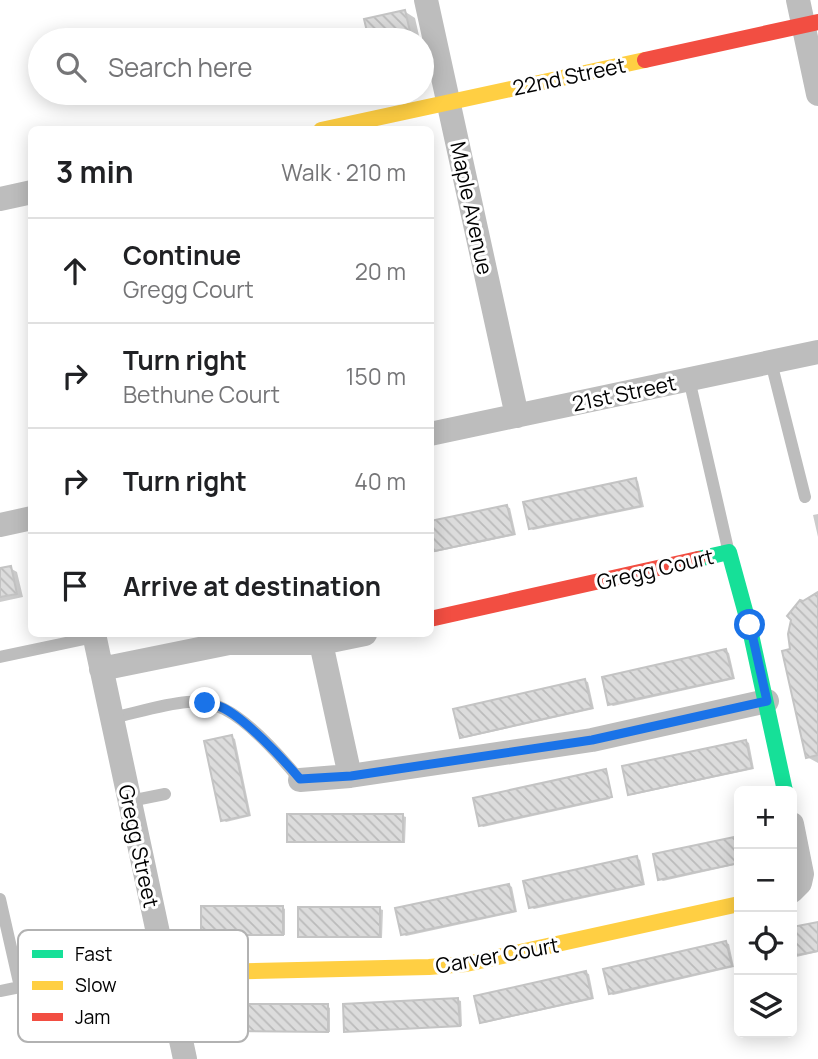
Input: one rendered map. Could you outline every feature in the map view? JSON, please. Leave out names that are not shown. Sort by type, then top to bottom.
[{"type":"street","name":"Maple Avenue","points":[[426,0],[432,28]]},
{"type":"street","points":[[798,0],[811,24],[818,94]]},
{"type":"street","name":"22nd Street","points":[[339,126],[811,24]]},
{"type":"street","name":"Maple Avenue","points":[[434,35],[517,416]]},
{"type":"street","points":[[0,198],[28,193]]},
{"type":"street","name":"21st Street","points":[[434,433],[818,352]]},
{"type":"street","points":[[0,525],[28,520]]},
{"type":"street","name":"Gregg Court","points":[[434,618],[729,552],[750,625],[784,786]]},
{"type":"street","name":"Gregg Street","points":[[94,637],[158,930]]},
{"type":"street","points":[[101,669],[229,643],[321,643],[350,637]]},
{"type":"street","points":[[321,643],[351,776]]},
{"type":"street","points":[[300,779],[351,776],[592,740],[767,701]]},
{"type":"street","points":[[797,849],[802,874],[797,885]]},
{"type":"street","name":"Carver Court","points":[[248,965],[429,967],[466,964],[734,905]]},
{"type":"lane","points":[[771,362],[805,497]]},
{"type":"lane","points":[[689,379],[729,552]]},
{"type":"lane","points":[[0,657],[85,637]]},
{"type":"lane","points":[[112,718],[187,702],[222,708],[239,718],[300,779]]},
{"type":"lane","points":[[130,801],[165,794]]},
{"type":"lane","points":[[0,900],[18,977]]},
{"type":"lane","points":[[0,991],[18,986]]},
{"type":"building","points":[[405,10],[409,28],[366,28],[364,19]]},
{"type":"building","points":[[636,478],[641,506],[529,529],[523,502]]},
{"type":"building","points":[[507,505],[514,534],[434,551],[434,520]]},
{"type":"building","points":[[11,566],[17,594],[0,597],[0,568]]},
{"type":"building","points":[[818,592],[818,755],[806,758],[782,651],[790,649],[788,634],[791,620],[787,616],[800,600],[803,601]]},
{"type":"building","points":[[726,649],[733,678],[608,705],[602,677]]},
{"type":"building","points":[[585,679],[592,708],[460,738],[453,709]]},
{"type":"building","points":[[232,735],[249,815],[221,821],[204,741]]},
{"type":"building","points":[[746,740],[752,768],[628,795],[622,766]]},
{"type":"building","points":[[606,769],[612,797],[479,826],[473,798]]},
{"type":"building","points":[[287,814],[403,814],[403,842],[287,842]]},
{"type":"building","points":[[734,837],[734,864],[658,880],[653,854]]},
{"type":"building","points":[[637,856],[643,884],[529,908],[523,881]]},
{"type":"building","points":[[509,884],[515,911],[401,935],[395,908]]},
{"type":"building","points":[[201,906],[283,906],[283,935],[248,935],[248,930],[201,930]]},
{"type":"building","points":[[298,907],[380,907],[380,937],[298,937]]},
{"type":"building","points":[[818,922],[818,951],[797,955],[797,926]]},
{"type":"building","points":[[726,941],[732,966],[609,994],[603,969]]},
{"type":"building","points":[[586,971],[592,998],[480,1023],[474,996]]},
{"type":"building","points":[[458,998],[460,1026],[344,1032],[343,1004]]},
{"type":"building","points":[[248,1004],[328,1004],[328,1032],[248,1031]]},
{"type":"traffic: fast","points":[[698,559],[729,552],[749,625],[784,786]]},
{"type":"traffic: slow","points":[[340,126],[645,60]]},
{"type":"traffic: slow","points":[[248,971],[466,964],[734,905]]},
{"type":"traffic: jam","points":[[645,60],[818,22]]},
{"type":"traffic: jam","points":[[434,618],[698,559]]},
{"type":"route","points":[[205,703],[222,708],[239,718],[300,779],[351,776],[592,740],[767,701],[750,625]]}]
